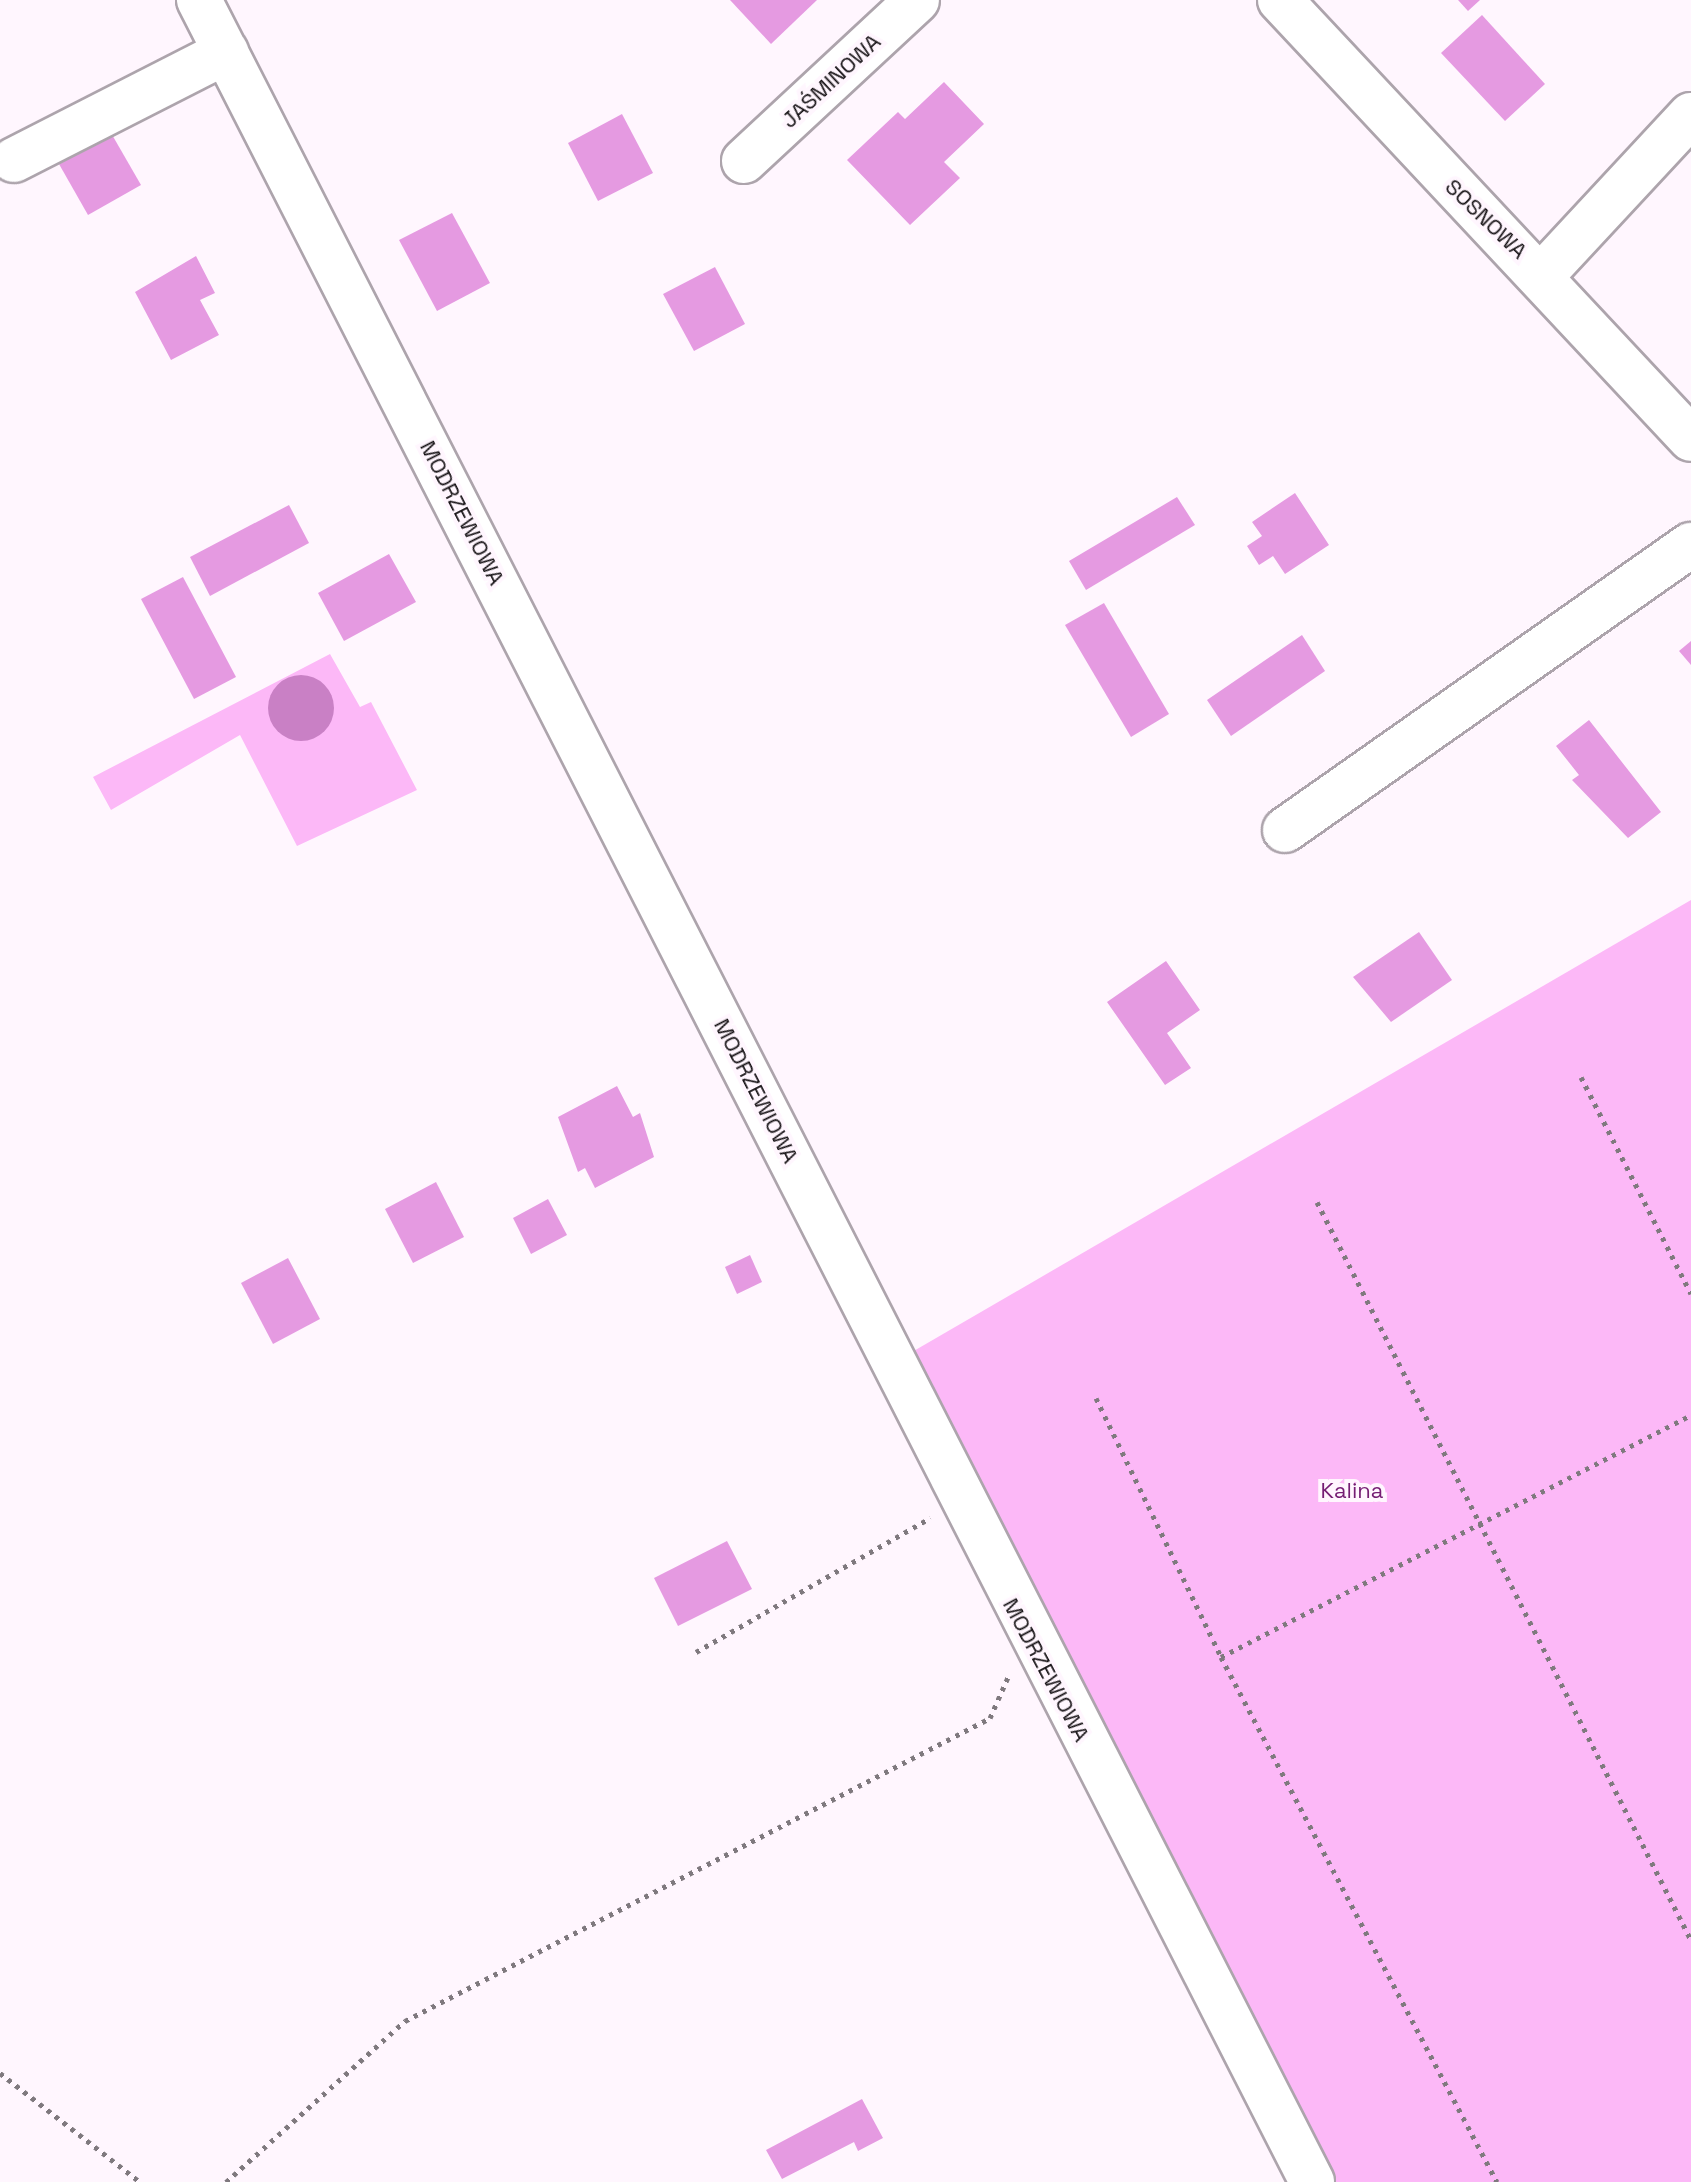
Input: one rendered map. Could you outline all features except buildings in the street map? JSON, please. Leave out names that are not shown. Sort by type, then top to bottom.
[{"type":"street","name":"MODRZEWIOWA","points":[[199,0],[961,1507],[1312,2182]]},
{"type":"street","name":"JAŚMINOWA","points":[[744,161],[917,0]]},
{"type":"street","name":"SOSNOWA","points":[[1280,0],[1482,220],[1543,274],[1691,439]]},
{"type":"street","points":[[14,160],[226,52]]},
{"type":"street","points":[[1543,274],[1691,115]]},
{"type":"street","points":[[1285,830],[1691,545]]},
{"type":"path","points":[[1581,1077],[1691,1294]]},
{"type":"path","points":[[1317,1202],[1476,1525],[1691,1940]]},
{"type":"path","points":[[1096,1398],[1221,1657],[1497,2182]]},
{"type":"path","points":[[1221,1657],[1691,1415]]},
{"type":"path","points":[[696,1652],[961,1507]]},
{"type":"path","points":[[226,2182],[405,2021],[990,1718],[1028,1634]]},
{"type":"path","points":[[0,2073],[140,2182]]},
{"type":"green space","points":[[330,654],[360,707],[371,702],[417,790],[297,846],[240,735],[111,810],[93,777]]},
{"type":"green space","name":"Kalina","points":[[1691,900],[1691,2182],[1332,2182],[912,1352]]},
{"type":"shaded area","points":[[294,675],[308,675],[320,680],[329,689],[334,708],[332,721],[325,732],[308,741],[294,741],[282,736],[273,727],[268,715],[268,701],[273,689],[282,680]]}]
